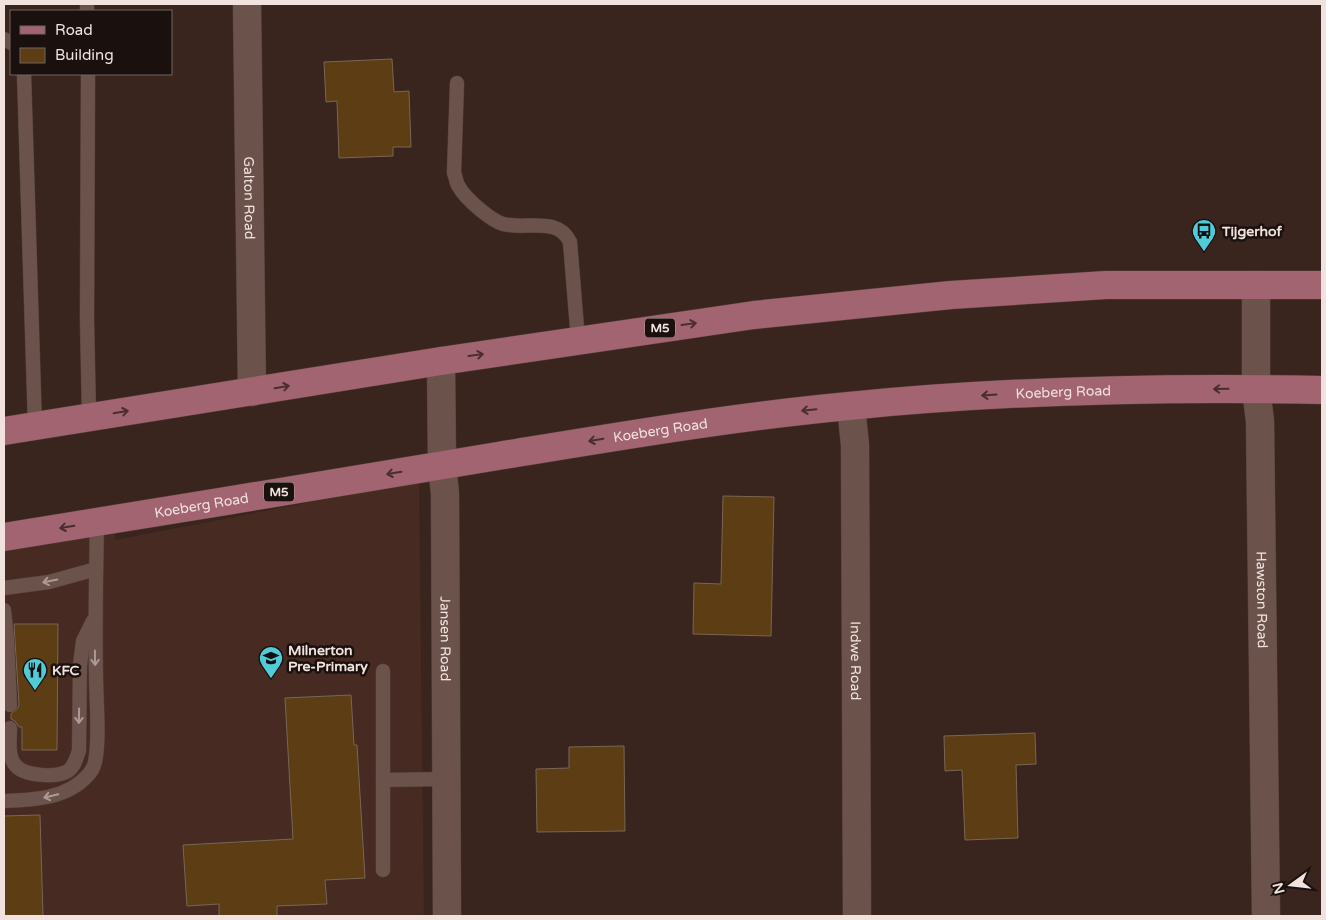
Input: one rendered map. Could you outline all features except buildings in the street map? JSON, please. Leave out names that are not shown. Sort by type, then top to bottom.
[{"type":"main road","name":"M5","points":[[4,431],[441,361],[754,315],[951,295],[1106,285],[1322,285]]},
{"type":"main road","name":"Koeberg Road","points":[[4,537],[672,428],[851,406],[1016,394],[1256,389],[1322,390]]},
{"type":"street","name":"Galton Road","points":[[247,4],[252,392]]},
{"type":"street","name":"Hawston Road","points":[[1256,284],[1256,389],[1260,421],[1266,916]]},
{"type":"street","name":"Jansen Road","points":[[441,361],[442,465],[445,494],[447,916]]},
{"type":"street","name":"Indwe Road","points":[[851,406],[855,445],[857,916]]},
{"type":"lane","points":[[24,75],[35,427]]},
{"type":"lane","points":[[88,75],[87,319],[89,417]]},
{"type":"lane","points":[[457,83],[454,173],[458,186],[468,199],[482,211],[503,224],[550,227],[566,232],[570,242],[578,340]]},
{"type":"lane","points":[[4,801],[48,798],[77,787],[90,774],[95,762],[97,739],[95,618],[97,522]]},
{"type":"lane","points":[[4,588],[49,582],[96,569]]},
{"type":"lane","points":[[4,610],[10,705]]},
{"type":"lane","points":[[10,728],[10,756],[16,766],[24,772],[56,774],[67,771],[75,764],[79,751],[80,665],[83,641],[95,618]]},
{"type":"lane","points":[[383,671],[383,870]]},
{"type":"lane","points":[[384,780],[446,779]]},
{"type":"shaded area","name":"Milnerton Pre-Primary","points":[[419,481],[424,916],[4,916],[4,537],[115,519],[115,540]]},
{"type":"place","name":"Tijgerhof","points":[[1204,252]]},
{"type":"place","name":"Milnerton Pre-Primary","points":[[271,679]]},
{"type":"place","name":"KFC","points":[[35,691]]}]
